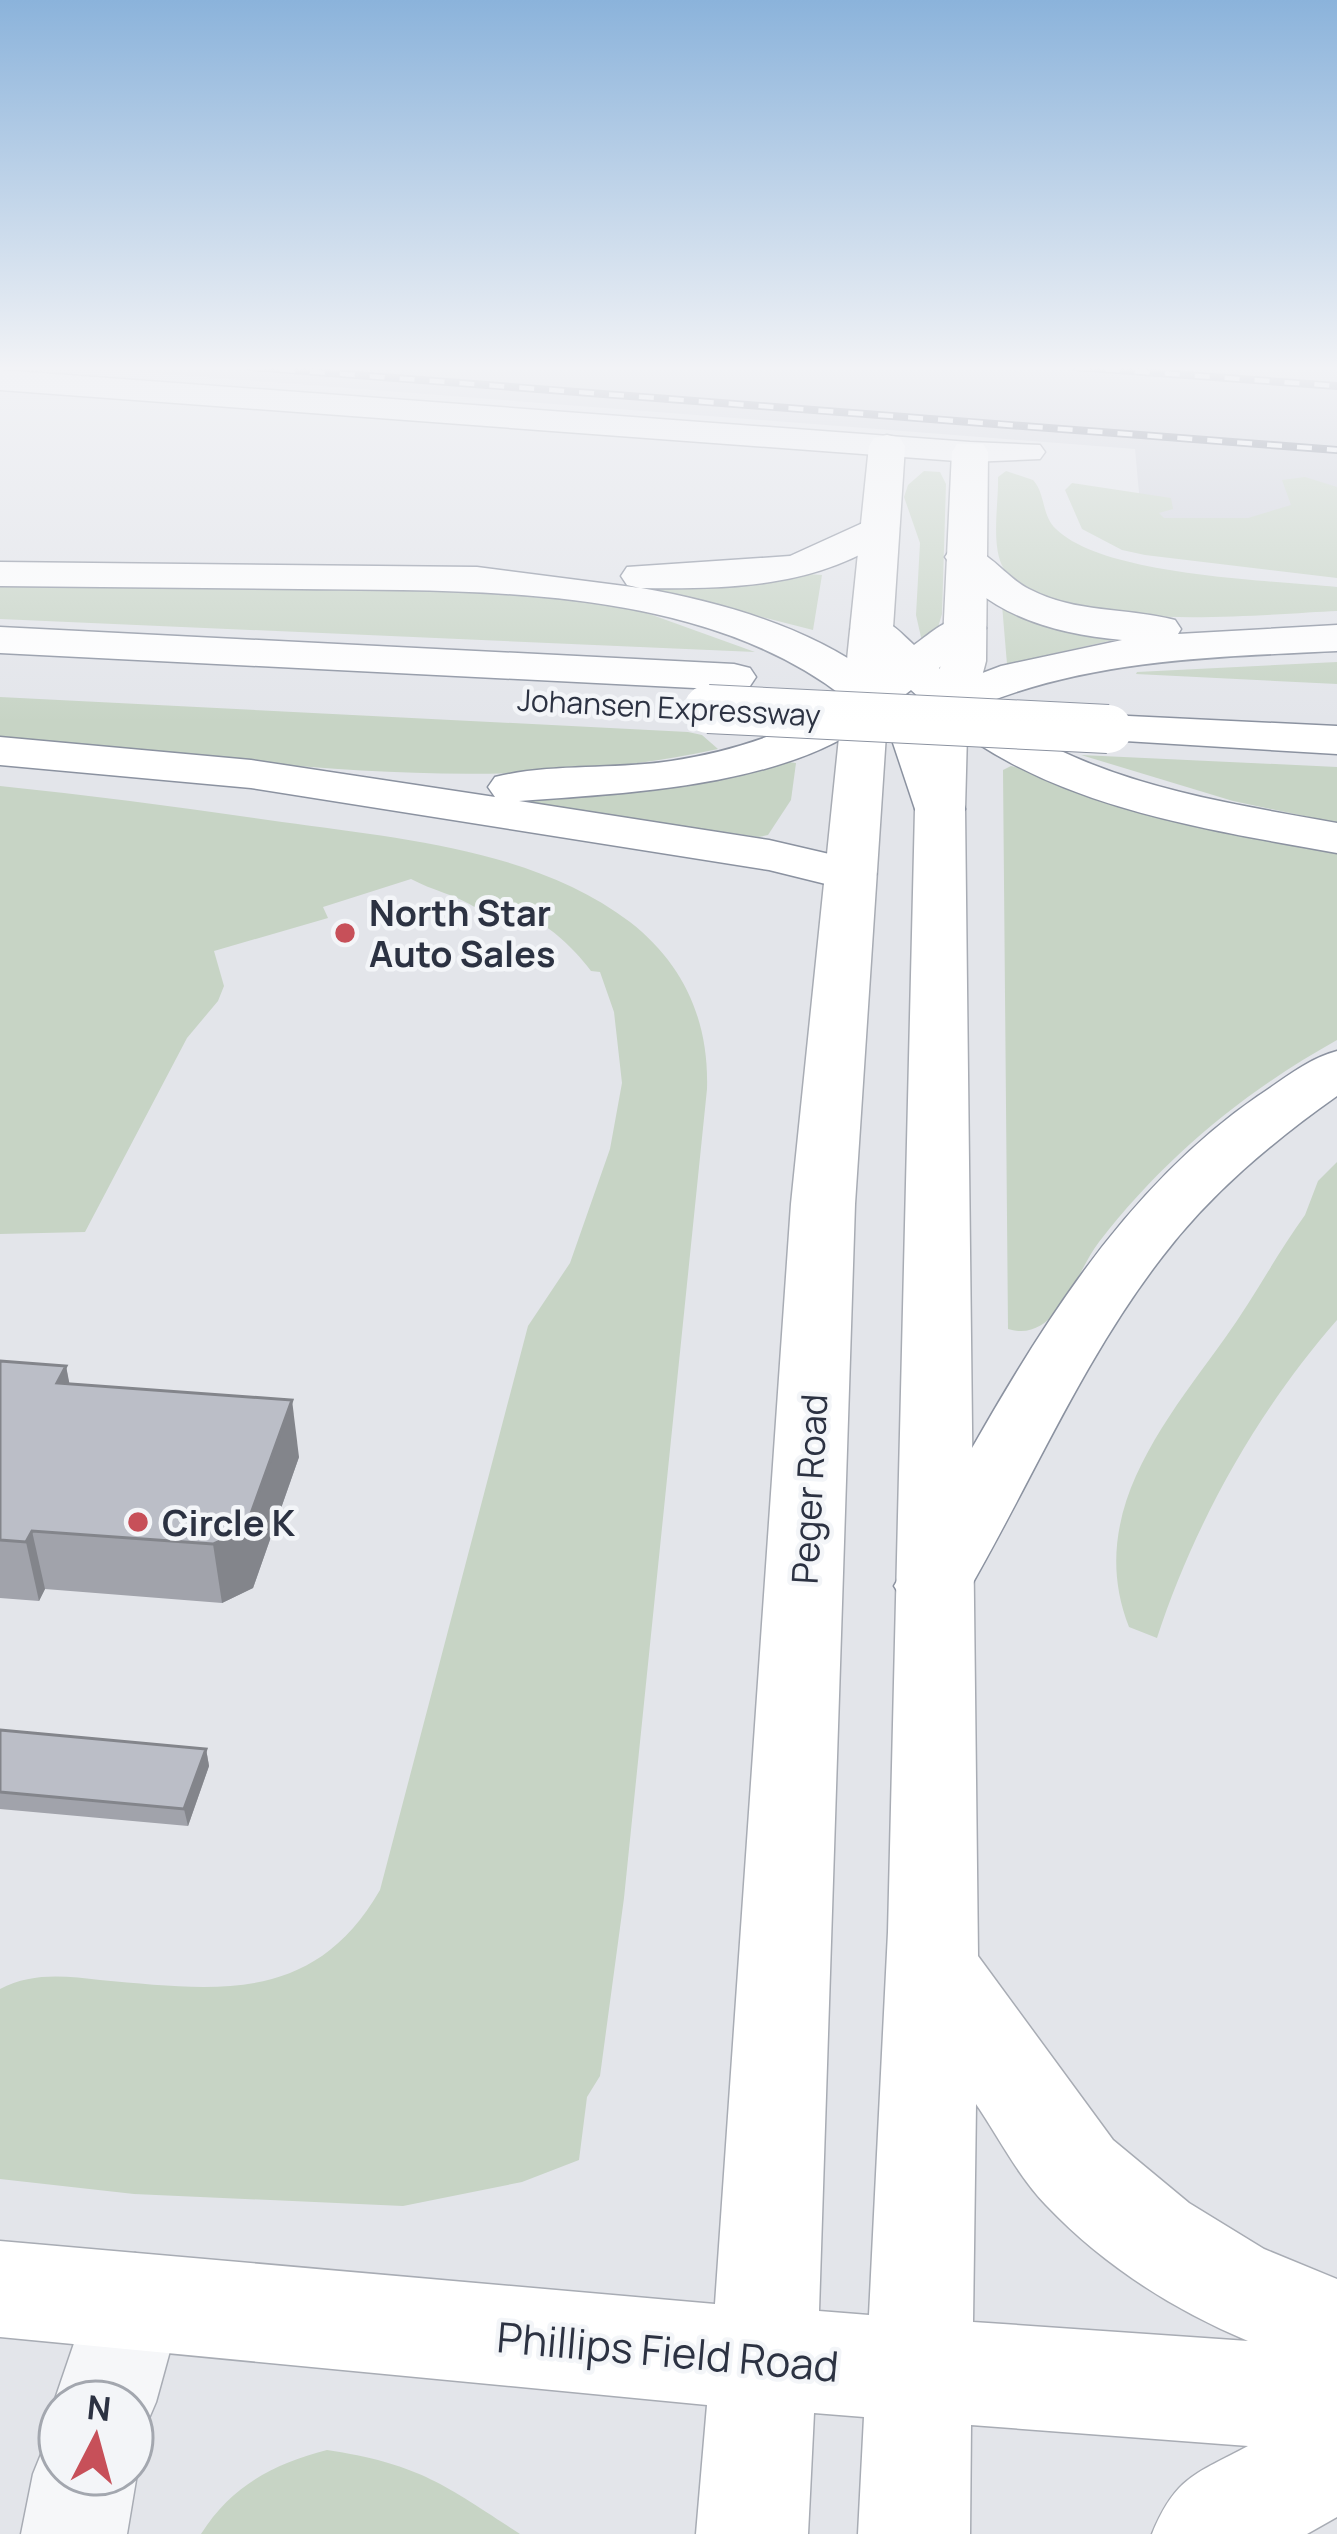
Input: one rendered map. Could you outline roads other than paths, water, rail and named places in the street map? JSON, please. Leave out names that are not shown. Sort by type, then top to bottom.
[{"type":"main road","points":[[0,751],[251,774],[525,788],[673,775],[782,747],[838,723],[869,697],[883,485]]},
{"type":"main road","points":[[909,713],[965,628],[968,485]]},
{"type":"main road","points":[[0,574],[477,579],[721,576],[783,571],[831,559],[878,528]]},
{"type":"main road","points":[[965,557],[982,581],[1049,613],[1084,622],[1152,629],[1337,622]]},
{"type":"main road","points":[[477,579],[623,595],[687,609],[802,650],[832,666],[869,697],[909,713],[992,733],[1117,788],[1175,807],[1337,838]]},
{"type":"main road","points":[[872,629],[909,713],[940,809],[932,1965],[914,2534]]},
{"type":"main road","points":[[909,713],[1007,680],[1118,656],[1337,638]]},
{"type":"main road","name":"Johansen Expressway","points":[[0,640],[721,693]]},
{"type":"main road","name":"Johansen Expressway","points":[[0,674],[721,693],[1117,711],[1337,705]]},
{"type":"main road","name":"Johansen Expressway","points":[[1117,711],[1337,740]]},
{"type":"main road","name":"Peger Road","points":[[752,2534],[765,2360],[823,1204],[850,874],[909,713]]},
{"type":"main road","points":[[251,774],[769,855],[850,874]]},
{"type":"main road","points":[[933,1586],[1082,1321],[1141,1240],[1208,1168],[1262,1122],[1337,1069]]},
{"type":"main road","points":[[932,1965],[1078,2171],[1153,2236],[1228,2283],[1337,2329]]},
{"type":"main road","name":"Phillips Field Road","points":[[0,2289],[765,2360],[1337,2400]]},
{"type":"main road","points":[[1208,2534],[1225,2519],[1337,2457]]},
{"type":"street","points":[[112,2378],[135,2300]]},
{"type":"street","points":[[74,2534],[81,2498]]},
{"type":"place","name":"North Star Auto Sales","points":[[345,933]]},
{"type":"place","name":"Circle K","points":[[138,1522]]}]
